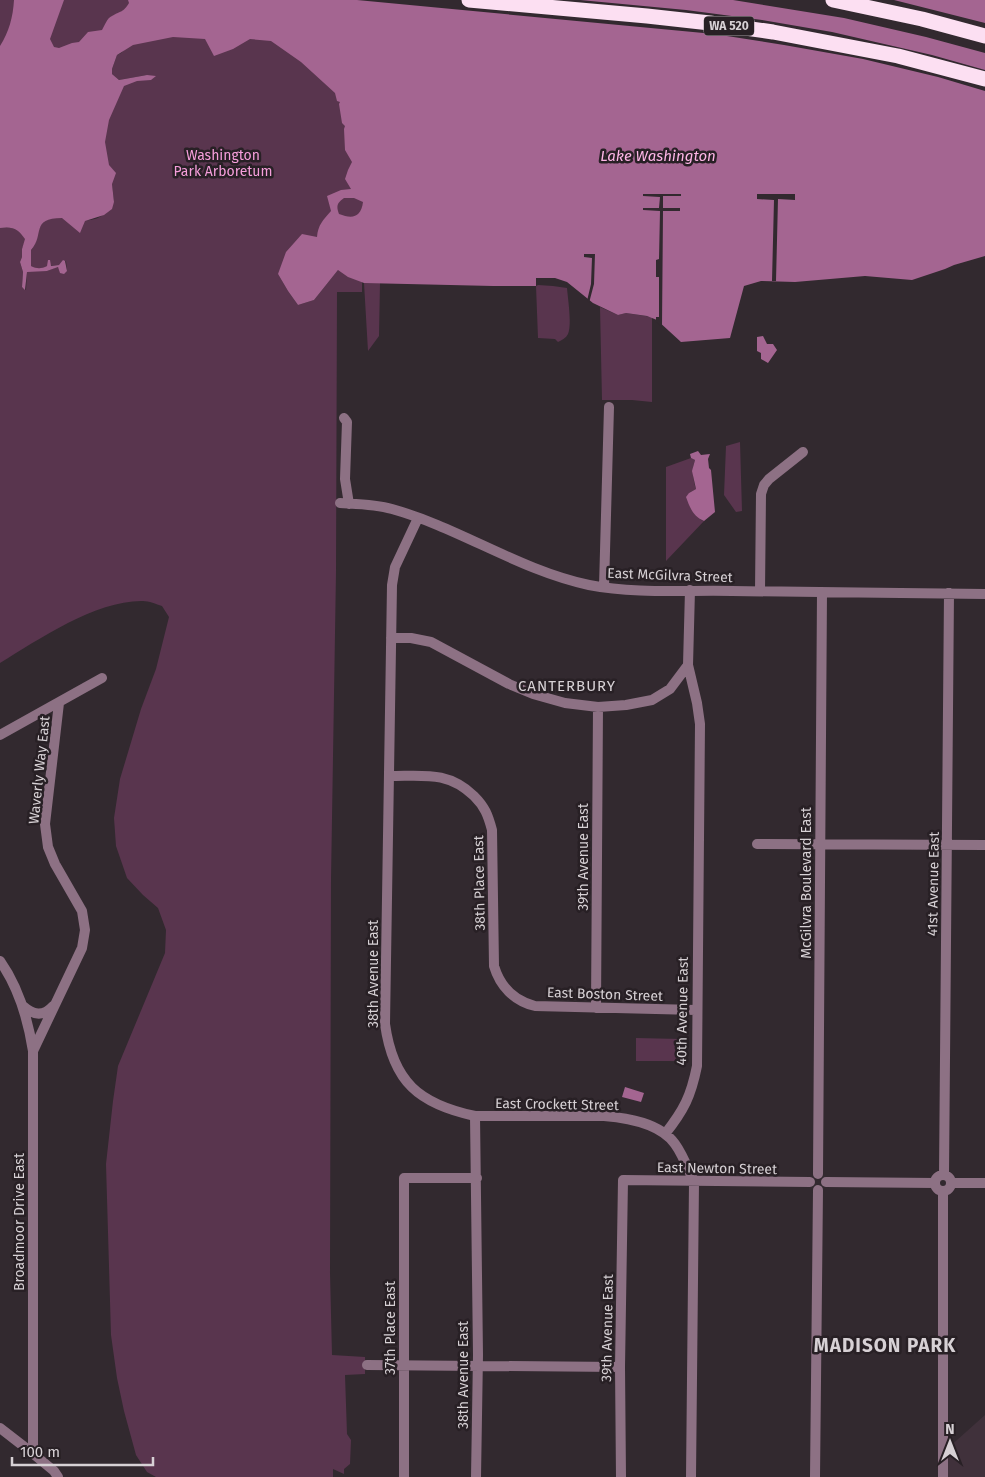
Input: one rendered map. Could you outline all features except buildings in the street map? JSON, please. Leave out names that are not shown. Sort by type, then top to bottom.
[{"type":"highway","name":"WA 520","points":[[469,0],[665,18],[773,32],[898,56],[985,79]]},
{"type":"highway","points":[[833,0],[985,36]]},
{"type":"street","points":[[604,587],[609,407]]},
{"type":"street","name":"East McGilvra Street","points":[[344,418],[347,422],[344,503],[385,508],[418,518],[470,538],[532,568],[550,574],[620,589],[985,594]]},
{"type":"street","points":[[760,591],[761,494],[764,485],[803,452]]},
{"type":"street","name":"38th Avenue East","points":[[418,518],[395,567],[392,585],[386,1030],[393,1060],[400,1073],[415,1090],[445,1108],[475,1116],[478,1365],[476,1477]]},
{"type":"street","name":"40th Avenue East","points":[[665,1134],[679,1116],[690,1093],[696,1066],[700,724],[688,665],[690,590]]},
{"type":"street","name":"McGilvra Boulevard East","points":[[818,1174],[822,592]]},
{"type":"street","name":"41st Avenue East","points":[[947,1179],[947,845],[950,593]]},
{"type":"street","points":[[391,638],[411,638],[431,642],[509,684],[533,694],[565,703],[598,707],[626,705],[652,700],[670,689],[688,665]]},
{"type":"street","points":[[0,735],[102,678]]},
{"type":"street","name":"Waverly Way East","points":[[33,1051],[82,948],[85,930],[82,911],[55,864],[48,847],[45,824],[59,703]]},
{"type":"street","name":"39th Avenue East","points":[[596,1008],[598,707]]},
{"type":"street","name":"38th Place East","points":[[390,776],[434,776],[454,780],[476,798],[488,815],[492,830],[494,966],[497,977],[505,989],[515,997]]},
{"type":"street","points":[[757,844],[985,846]]},
{"type":"street","name":"Broadmoor Drive East","points":[[0,961],[11,979],[22,1005],[33,1051],[33,1445],[31,1452]]},
{"type":"street","name":"East Boston Street","points":[[515,997],[535,1006],[696,1010]]},
{"type":"street","points":[[22,1005],[28,1011],[38,1014],[48,1012],[55,1004]]},
{"type":"street","name":"East Crockett Street","points":[[475,1116],[607,1116],[651,1126],[665,1134]]},
{"type":"street","points":[[665,1134],[674,1142],[694,1182],[691,1477]]},
{"type":"street","points":[[815,1477],[822,1186],[824,1177],[818,1174],[812,1176],[810,1182],[813,1188],[822,1186],[935,1183]]},
{"type":"street","points":[[935,1183],[938,1177],[985,1182]]},
{"type":"street","name":"37th Place East","points":[[404,1477],[404,1178],[477,1178]]},
{"type":"street","points":[[943,1191],[949,1188],[947,1179]]},
{"type":"street","name":"39th Avenue East","points":[[621,1477],[620,1366],[623,1180]]},
{"type":"street","name":"East Newton Street","points":[[623,1180],[810,1182]]},
{"type":"street","points":[[935,1183],[938,1189],[943,1191]]},
{"type":"street","points":[[943,1191],[943,1477]]},
{"type":"street","points":[[367,1365],[620,1366]]},
{"type":"street","points":[[0,1428],[54,1471],[58,1477]]},
{"type":"shaded area","points":[[985,1415],[985,1477],[947,1477],[947,1449]]},
{"type":"green space","points":[[0,0],[39,0],[0,93]]},
{"type":"green space","points":[[49,0],[154,0],[99,51],[50,48]]},
{"type":"green space","name":"Washington Park Arboretum","points":[[374,0],[397,196],[278,274],[298,305],[314,300],[338,270],[362,271],[362,292],[337,292],[336,572],[331,880],[330,1273],[332,1355],[365,1357],[365,1374],[345,1375],[347,1434],[351,1440],[350,1464],[344,1469],[344,1474],[333,1469],[333,1477],[156,1477],[147,1472],[136,1455],[117,1378],[111,1335],[106,1164],[118,1066],[165,953],[166,930],[158,908],[127,878],[116,846],[114,818],[120,779],[141,709],[156,669],[169,617],[162,606],[143,601],[125,602],[88,614],[69,623],[0,663],[0,228],[8,227],[15,229],[26,239],[20,262],[23,272],[22,287],[26,290],[27,271],[47,271],[57,267],[67,271],[66,261],[60,265],[37,269],[31,266],[31,250],[44,222],[57,218],[89,220],[97,218],[105,213],[114,202],[112,184],[98,165],[116,84],[147,75],[119,80],[112,74],[117,55],[132,42]]},
{"type":"green space","points":[[364,283],[380,283],[379,336],[368,351]]},
{"type":"green space","points":[[536,286],[567,288],[569,330],[566,337],[558,342],[555,339],[538,338]]},
{"type":"green space","points":[[600,307],[618,315],[626,313],[652,317],[652,402],[602,400]]},
{"type":"green space","points":[[740,442],[742,511],[736,512],[724,495],[726,446]]},
{"type":"green space","points":[[691,458],[695,460],[693,474],[696,489],[689,493],[701,520],[704,521],[666,561],[666,467]]},
{"type":"green space","points":[[636,1038],[681,1039],[680,1061],[636,1061]]},
{"type":"water","name":"Lake Washington","points":[[14,0],[64,0],[50,39],[54,47],[59,48],[79,42],[88,32],[102,30],[109,18],[125,9],[129,3],[128,0],[985,0],[985,256],[912,280],[865,276],[795,282],[761,281],[744,286],[730,338],[681,342],[657,320],[647,316],[626,313],[618,315],[593,303],[567,282],[555,278],[536,278],[536,286],[364,283],[348,277],[338,270],[314,300],[298,305],[278,274],[286,252],[302,234],[317,237],[323,220],[331,211],[327,196],[341,190],[351,189],[345,179],[352,162],[345,150],[345,126],[342,123],[340,102],[337,101],[335,93],[301,62],[271,41],[250,39],[233,49],[214,56],[205,39],[173,37],[133,45],[117,55],[112,74],[119,80],[147,75],[156,76],[151,80],[137,81],[124,86],[109,120],[105,142],[109,165],[116,173],[112,184],[114,202],[112,209],[104,215],[85,221],[80,233],[62,218],[52,219],[42,224],[31,250],[31,266],[35,268],[45,267],[48,260],[50,260],[51,266],[59,265],[63,260],[65,261],[67,271],[64,274],[60,273],[58,267],[47,271],[27,272],[25,290],[22,287],[23,272],[20,262],[25,239],[15,229],[8,227],[0,228],[0,46],[12,18]],"holes":[[[344,198],[354,198],[363,202],[358,214],[352,217],[339,214],[337,207],[340,201]]]},
{"type":"water","points":[[763,336],[767,344],[773,344],[777,350],[768,363],[761,359],[761,353],[757,351],[757,337]]},
{"type":"water","points":[[698,451],[701,455],[710,454],[708,459],[711,470],[715,512],[704,521],[692,511],[686,497],[696,489],[692,471],[695,460],[691,458],[690,454]]},
{"type":"water","points":[[625,1087],[644,1093],[641,1102],[622,1097]]},
{"type":"pier","points":[[357,0],[580,0],[686,10],[762,20],[832,32],[932,55],[985,70],[985,91],[938,77],[863,59],[714,34]]},
{"type":"pier","points":[[733,0],[894,0],[985,23],[985,53],[844,18]]},
{"type":"pier","points":[[643,194],[681,194],[681,196],[663,196],[663,208],[680,208],[680,211],[663,211],[662,327],[656,322],[656,317],[659,317],[659,277],[656,277],[656,260],[659,259],[660,211],[643,210],[643,208],[659,208],[660,197],[643,196]]},
{"type":"pier","points":[[757,194],[795,194],[795,200],[778,199],[776,281],[772,281],[774,200],[757,199]]},
{"type":"pier","points":[[584,254],[595,254],[594,284],[589,303],[587,301],[591,284],[592,258],[584,257]]},
{"type":"district","name":"CANTERBURY","points":[[567,686]]},
{"type":"district","name":"MADISON PARK","points":[[885,1345]]}]
